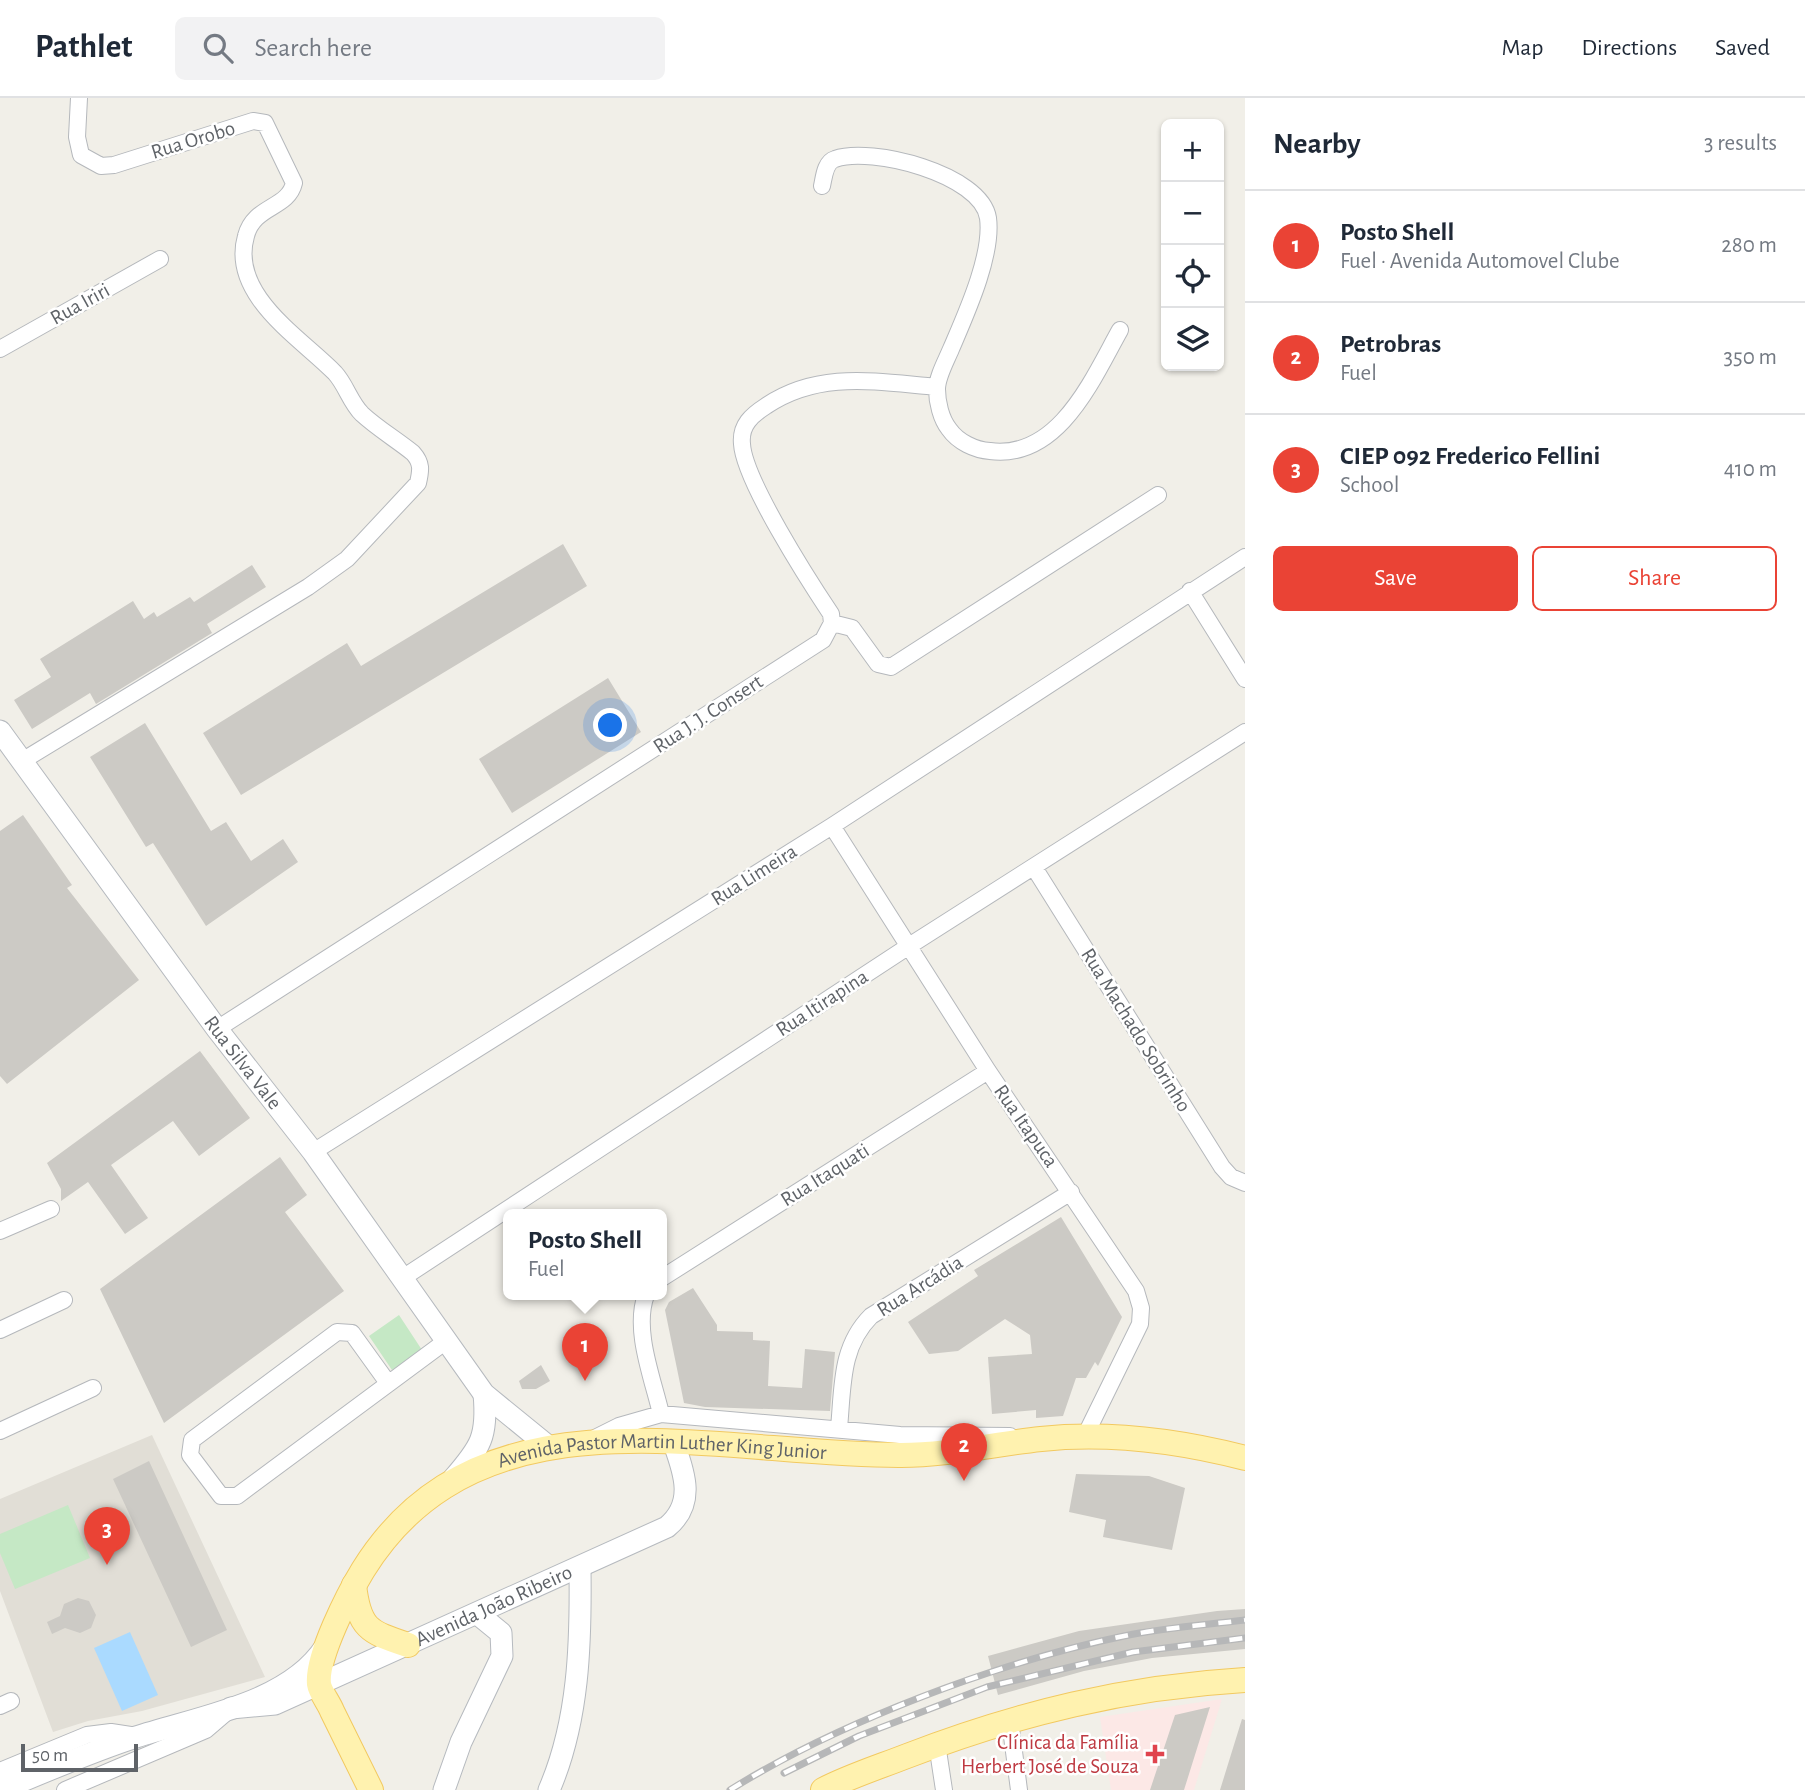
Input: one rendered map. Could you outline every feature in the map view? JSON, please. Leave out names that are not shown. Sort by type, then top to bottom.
[{"type":"main road","name":"Rua Silva Vale","points":[[0,731],[217,1029],[313,1152],[484,1394],[549,1447]]},
{"type":"main road","points":[[453,1479],[480,1447],[486,1418],[484,1394]]},
{"type":"main road","name":"Avenida Pastor Martin Luther King Junior","points":[[319,1684],[329,1640],[354,1585],[389,1532],[413,1508],[453,1479],[508,1456],[549,1447],[586,1443],[674,1444],[901,1455],[1086,1436],[1153,1440],[1245,1458]]},
{"type":"main road","name":"Avenida João Ribeiro","points":[[231,1709],[275,1704],[580,1569],[667,1527],[678,1518],[687,1490],[685,1472],[674,1444]]},
{"type":"main road","points":[[549,1790],[569,1728],[581,1624],[580,1569]]},
{"type":"main road","points":[[354,1585],[356,1606],[365,1625],[379,1635],[408,1645]]},
{"type":"main road","points":[[444,1789],[461,1742],[502,1656],[501,1633],[478,1615]]},
{"type":"main road","name":"Avenida João Ribeiro","points":[[1,1790],[85,1755],[231,1709],[297,1677],[317,1659],[329,1640]]},
{"type":"main road","points":[[823,1790],[864,1782],[937,1744],[1059,1705],[1130,1691],[1245,1680]]},
{"type":"main road","points":[[319,1684],[371,1790]]},
{"type":"street","name":"Rua Orobo","points":[[22,761],[309,587],[346,559],[418,483],[419,460],[414,453],[362,413],[338,376],[291,335],[250,282],[243,249],[251,223],[258,214],[287,197],[294,183],[265,123],[253,121],[114,165],[101,166],[81,155],[77,137],[79,98]]},
{"type":"street","points":[[822,186],[829,164],[836,158],[874,159],[948,176],[970,189],[984,206],[988,218],[987,240],[980,270],[937,387],[941,415],[950,431],[980,450],[1000,453],[1019,449],[1051,432],[1067,419],[1079,405],[1120,330]]},
{"type":"street","name":"Rua Iriri","points":[[0,349],[160,259]]},
{"type":"street","points":[[937,387],[832,379],[788,393],[750,416],[744,428],[741,444],[747,464],[808,580],[831,614],[832,624],[852,628],[878,664],[891,667],[1158,495]]},
{"type":"street","name":"Rua Limeira","points":[[313,1152],[832,826],[1245,557]]},
{"type":"street","points":[[1190,591],[1245,679]]},
{"type":"street","name":"Rua J. J. Consert","points":[[217,1029],[823,639],[832,624]]},
{"type":"street","name":"Rua Itirapina","points":[[508,1209],[909,946],[1035,869],[1245,732]]},
{"type":"street","name":"Rua Itapuca","points":[[832,826],[988,1071],[1136,1291],[1141,1308],[1135,1336],[1086,1436]]},
{"type":"street","name":"Rua Machado Sobrinho","points":[[1035,869],[1222,1167],[1231,1177],[1245,1183]]},
{"type":"street","name":"Rua Itaquati","points":[[667,1275],[988,1071]]},
{"type":"street","name":"Rua Arcádia","points":[[839,1428],[847,1350],[856,1331],[871,1316],[1071,1192]]},
{"type":"street","points":[[0,1231],[51,1209]]},
{"type":"street","name":"Rua Itirapina","points":[[401,1279],[503,1212]]},
{"type":"street","points":[[0,1330],[64,1300]]},
{"type":"street","points":[[645,1300],[641,1314],[642,1329],[661,1414]]},
{"type":"street","points":[[388,1383],[352,1334],[337,1332],[192,1440],[190,1455],[221,1496],[231,1498],[388,1383],[446,1340]]},
{"type":"street","points":[[0,1431],[93,1388]]},
{"type":"street","points":[[586,1443],[619,1426],[661,1414],[924,1436],[988,1434],[1040,1439]]},
{"type":"street","name":"Avenida João Ribeiro","points":[[65,1790],[98,1782],[206,1730],[231,1709]]},
{"type":"street","points":[[1010,1721],[1019,1790]]},
{"type":"street","points":[[0,1771],[87,1735],[111,1732],[137,1737]]},
{"type":"street","points":[[937,1744],[941,1789]]},
{"type":"shaded area","points":[[152,1435],[265,1677],[53,1732],[0,1591],[0,1499]]},
{"type":"shaded area","name":"Clínica da Família Herbert José de Souza","points":[[1222,1699],[1194,1790],[1111,1790],[1100,1717]]},
{"type":"green space","points":[[399,1315],[422,1350],[392,1370],[369,1336]]},
{"type":"green space","points":[[68,1505],[90,1558],[15,1589],[0,1553],[0,1534]]},
{"type":"water","points":[[130,1632],[158,1695],[122,1711],[94,1648]]},
{"type":"building","points":[[563,544],[587,586],[241,795],[203,733],[347,643],[361,666]]},
{"type":"building","points":[[252,565],[266,587],[207,624],[212,633],[96,704],[90,693],[32,729],[14,700],[51,677],[40,659],[133,601],[144,619],[154,612],[157,617],[190,597],[194,602]]},
{"type":"building","points":[[608,678],[641,732],[512,813],[479,759]]},
{"type":"building","points":[[145,723],[211,831],[226,822],[251,861],[283,839],[298,862],[206,926],[153,843],[146,847],[90,757]]},
{"type":"building","points":[[23,815],[72,885],[67,888],[139,980],[7,1084],[0,1076],[0,831]]},
{"type":"building","points":[[200,1051],[250,1118],[199,1156],[173,1121],[111,1165],[148,1218],[125,1234],[88,1182],[61,1201],[61,1189],[47,1163]]},
{"type":"building","points":[[280,1157],[307,1195],[285,1212],[344,1291],[164,1423],[100,1289]]},
{"type":"building","points":[[1061,1217],[1122,1317],[1098,1366],[1095,1362],[1086,1378],[1076,1378],[1063,1416],[1036,1418],[1036,1410],[992,1414],[988,1357],[1032,1354],[1030,1335],[1005,1319],[958,1351],[929,1354],[908,1322],[978,1276],[974,1270]]},
{"type":"building","points":[[693,1288],[717,1325],[717,1331],[753,1332],[753,1340],[770,1341],[768,1386],[802,1388],[805,1349],[835,1352],[830,1411],[705,1407],[684,1403],[665,1310],[669,1302]]},
{"type":"building","points":[[541,1365],[550,1381],[536,1389],[522,1389],[519,1381]]},
{"type":"building","points":[[149,1461],[227,1630],[191,1647],[113,1479]]},
{"type":"building","points":[[1076,1474],[1149,1476],[1185,1488],[1172,1550],[1103,1537],[1106,1520],[1069,1512]]},
{"type":"building","points":[[78,1598],[89,1601],[96,1615],[91,1628],[80,1633],[65,1628],[52,1634],[47,1622],[60,1616],[64,1604]]},
{"type":"building","points":[[1245,1609],[1245,1649],[1152,1658],[1084,1671],[998,1695],[988,1656],[1079,1631]]},
{"type":"building","points":[[1210,1707],[1184,1790],[1150,1790],[1175,1715]]},
{"type":"building","points":[[1242,1719],[1245,1720],[1245,1790],[1220,1790]]},
{"type":"railway","points":[[730,1790],[773,1765],[869,1718],[973,1678],[1075,1647],[1124,1636],[1245,1620]]},
{"type":"railway","points":[[784,1773],[859,1736],[987,1687],[1133,1652],[1245,1638]]},
{"type":"place","name":"Posto Shell","points":[[585,1381]]},
{"type":"place","name":"Petrobras","points":[[964,1481]]},
{"type":"place","name":"CIEP 092 Frederico Fellini","points":[[107,1565]]},
{"type":"place","name":"Clínica da Família Herbert José de Souza","points":[[1155,1754]]}]
